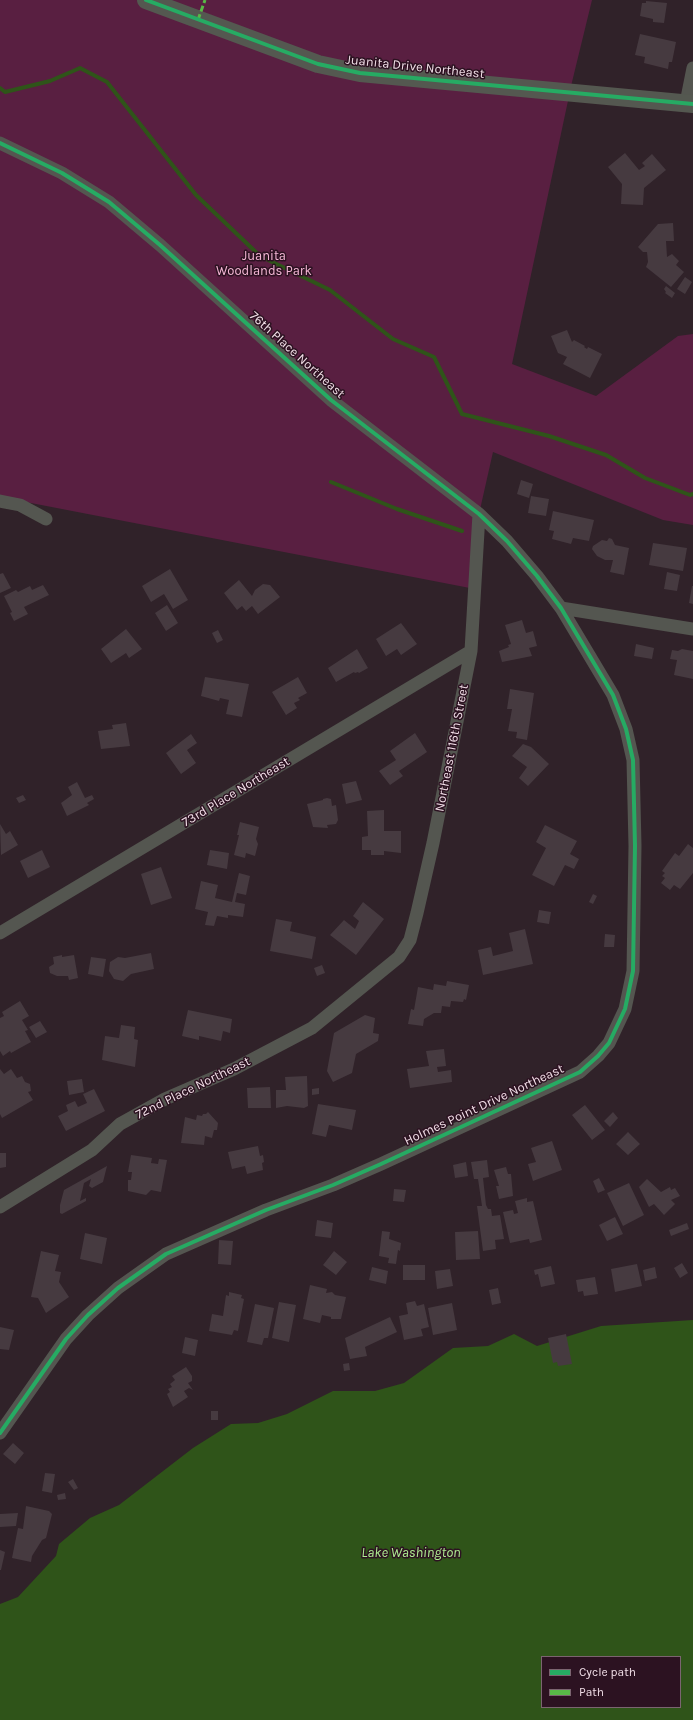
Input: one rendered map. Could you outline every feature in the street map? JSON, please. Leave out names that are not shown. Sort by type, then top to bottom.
[{"type":"main road","name":"Juanita Drive Northeast","points":[[146,0],[318,64],[360,73],[689,104]]},
{"type":"street","points":[[689,104],[693,68]]},
{"type":"street","name":"76th Place Northeast","points":[[0,143],[62,173],[108,202],[160,245],[331,400],[479,514],[512,546],[538,576],[561,608]]},
{"type":"street","points":[[0,501],[20,505],[46,519]]},
{"type":"street","name":"Northeast 116th Street","points":[[385,970],[400,957],[410,940],[433,843],[471,651],[479,514]]},
{"type":"street","points":[[561,608],[693,629]]},
{"type":"street","name":"Holmes Point Drive Northeast","points":[[0,1433],[66,1340],[88,1315],[118,1288],[166,1254],[266,1210],[333,1185],[374,1167],[573,1075],[587,1066],[609,1043],[625,1009],[633,970],[635,846],[633,760],[626,729],[613,696],[561,608]]},
{"type":"street","name":"73rd Place Northeast","points":[[2,928],[471,651]]},
{"type":"street","name":"72nd Place Northeast","points":[[0,1206],[92,1150],[120,1124],[165,1099],[234,1069],[312,1028],[385,970]]},
{"type":"green space","name":"Juanita Woodlands Park","points":[[0,0],[592,0],[572,82],[512,364],[596,396],[678,336],[693,334],[693,525],[663,520],[493,452],[479,514],[475,589],[0,497]]},
{"type":"water","name":"Lake Washington","points":[[693,1320],[693,1720],[0,1720],[0,1604],[18,1597],[56,1556],[59,1544],[90,1518],[119,1505],[193,1448],[231,1424],[258,1423],[287,1414],[333,1391],[375,1391],[404,1383],[453,1348],[488,1346],[514,1334],[537,1346],[601,1326]]},
{"type":"building","points":[[646,1],[667,3],[664,23],[653,22],[653,19],[640,16],[642,3],[646,3]]},
{"type":"building","points":[[640,34],[676,42],[672,62],[669,62],[668,69],[644,63],[645,57],[635,55]]},
{"type":"building","points":[[625,153],[639,170],[645,166],[642,163],[652,154],[666,170],[644,188],[643,205],[621,204],[622,184],[608,167]]},
{"type":"building","points":[[673,223],[674,241],[666,241],[667,257],[672,254],[679,261],[676,265],[684,272],[671,287],[646,267],[648,262],[647,252],[643,252],[638,247],[658,224]]},
{"type":"building","points":[[685,277],[692,282],[685,294],[677,289]]},
{"type":"building","points":[[666,286],[675,293],[672,298],[665,293],[666,292],[664,289]]},
{"type":"building","points":[[567,330],[572,342],[574,340],[585,346],[584,347],[587,349],[588,347],[602,354],[590,378],[563,364],[567,357],[558,353],[551,336]]},
{"type":"building","points":[[521,480],[533,484],[529,498],[517,494]]},
{"type":"building","points":[[531,496],[549,499],[546,516],[528,513]]},
{"type":"building","points":[[553,511],[594,520],[589,541],[573,538],[571,544],[552,539],[554,531],[549,530]]},
{"type":"building","points":[[609,538],[612,539],[615,545],[629,548],[624,575],[610,572],[613,560],[605,560],[597,556],[592,549],[593,546],[602,540],[607,541]]},
{"type":"building","points":[[653,543],[687,548],[683,571],[649,565]]},
{"type":"building","points":[[170,569],[188,600],[173,609],[164,594],[151,602],[142,586]]},
{"type":"building","points":[[667,572],[680,575],[677,591],[664,589]]},
{"type":"building","points":[[3,573],[11,588],[0,593],[0,574]]},
{"type":"building","points":[[239,580],[252,596],[255,590],[263,584],[270,585],[280,597],[258,614],[252,606],[246,611],[242,606],[237,610],[224,593]]},
{"type":"building","points":[[43,585],[49,595],[24,607],[28,614],[14,621],[10,613],[12,612],[4,596],[16,590],[18,592],[30,586],[32,590]]},
{"type":"building","points":[[693,586],[693,604],[689,603]]},
{"type":"building","points":[[167,605],[178,623],[166,631],[155,613]]},
{"type":"building","points":[[522,620],[526,633],[533,631],[537,646],[529,648],[532,656],[502,662],[499,651],[509,647],[508,645],[511,644],[505,625]]},
{"type":"building","points":[[401,623],[417,644],[401,655],[397,649],[386,656],[376,639]]},
{"type":"building","points":[[126,629],[142,649],[129,658],[126,653],[111,663],[101,649]]},
{"type":"building","points":[[218,630],[223,640],[217,643],[212,633]]},
{"type":"building","points":[[636,644],[654,648],[652,659],[634,656]]},
{"type":"building","points":[[357,649],[368,668],[359,673],[354,672],[336,682],[328,668]]},
{"type":"building","points":[[682,649],[693,651],[693,679],[674,675],[677,660],[670,659],[672,650],[678,651]]},
{"type":"building","points":[[205,677],[249,684],[242,717],[226,714],[229,700],[220,698],[219,701],[201,696]]},
{"type":"building","points":[[298,677],[307,693],[298,698],[300,700],[294,703],[297,708],[286,715],[272,692]]},
{"type":"building","points":[[510,689],[534,693],[527,740],[516,738],[517,732],[508,731],[512,709],[507,709]]},
{"type":"building","points":[[126,723],[130,746],[101,749],[98,731],[113,729],[112,725]]},
{"type":"building","points":[[415,733],[427,752],[399,771],[403,776],[390,785],[379,771],[396,760],[390,751]]},
{"type":"building","points":[[191,734],[197,743],[187,750],[196,763],[181,774],[166,753]]},
{"type":"building","points":[[523,744],[531,747],[549,764],[528,786],[519,778],[527,767],[512,756]]},
{"type":"building","points":[[356,781],[362,800],[346,804],[342,784]]},
{"type":"building","points":[[77,782],[85,798],[92,795],[94,799],[87,803],[89,805],[67,816],[61,803],[72,795],[68,787]]},
{"type":"building","points":[[23,795],[26,800],[19,803],[16,798]]},
{"type":"building","points":[[327,798],[331,799],[332,806],[336,805],[338,820],[336,824],[327,825],[328,828],[313,827],[307,804]]},
{"type":"building","points":[[384,810],[384,831],[401,831],[401,853],[384,851],[384,855],[371,855],[371,850],[362,850],[362,837],[368,836],[367,811]]},
{"type":"building","points":[[240,822],[259,827],[256,839],[258,844],[255,856],[246,853],[245,858],[234,855],[239,835],[237,835]]},
{"type":"building","points":[[0,824],[6,834],[10,831],[18,845],[1,855]]},
{"type":"building","points":[[545,825],[577,841],[570,854],[579,859],[574,869],[565,865],[554,886],[532,875],[546,848],[536,842]]},
{"type":"building","points":[[688,844],[693,848],[693,873],[680,889],[674,885],[670,890],[661,883],[665,878],[662,876],[665,873],[662,871],[675,853],[679,856]]},
{"type":"building","points":[[42,850],[50,867],[28,878],[20,861]]},
{"type":"building","points":[[210,850],[229,853],[227,869],[207,865]]},
{"type":"building","points":[[161,867],[172,898],[151,905],[141,874]]},
{"type":"building","points":[[239,873],[250,876],[246,895],[237,893],[235,902],[245,904],[243,917],[228,915],[228,918],[217,916],[214,926],[205,925],[208,912],[195,909],[201,881],[218,885],[215,898],[232,902]]},
{"type":"building","points":[[593,894],[597,896],[593,904],[589,902]]},
{"type":"building","points":[[363,902],[384,919],[356,955],[330,935],[344,920],[355,929],[359,921],[353,916]]},
{"type":"building","points":[[539,910],[551,912],[549,924],[537,922]]},
{"type":"building","points":[[276,919],[292,922],[290,931],[316,937],[312,959],[270,951]]},
{"type":"building","points":[[525,929],[533,964],[483,975],[478,950],[491,947],[493,956],[513,951],[509,933]]},
{"type":"building","points":[[605,934],[615,935],[614,947],[604,947]]},
{"type":"building","points":[[151,953],[154,969],[131,974],[123,981],[114,979],[109,971],[110,962],[118,957],[125,958]]},
{"type":"building","points":[[62,955],[62,957],[74,955],[78,978],[69,980],[68,976],[57,976],[50,973],[49,967],[54,964],[53,957]]},
{"type":"building","points":[[91,957],[106,959],[103,977],[88,974]]},
{"type":"building","points":[[322,965],[325,973],[317,976],[314,968]]},
{"type":"building","points":[[447,981],[469,985],[466,1000],[464,999],[463,1002],[451,1001],[450,1007],[442,1006],[441,1013],[434,1013],[424,1019],[423,1026],[408,1024],[411,1009],[414,1010],[418,987],[433,990],[434,984],[446,986]]},
{"type":"building","points":[[20,1001],[29,1016],[22,1020],[28,1030],[25,1031],[31,1042],[11,1053],[10,1051],[3,1056],[0,1051],[0,1018],[4,1016],[2,1012]]},
{"type":"building","points":[[188,1010],[232,1019],[230,1033],[223,1031],[221,1041],[199,1036],[199,1040],[182,1036]]},
{"type":"building","points":[[365,1015],[375,1018],[373,1033],[379,1034],[378,1041],[356,1054],[352,1073],[333,1082],[327,1071],[334,1033]]},
{"type":"building","points":[[40,1021],[47,1032],[36,1038],[29,1027]]},
{"type":"building","points":[[121,1025],[135,1027],[134,1039],[138,1040],[135,1067],[102,1060],[105,1036],[119,1038]]},
{"type":"building","points":[[444,1049],[446,1066],[437,1067],[438,1072],[451,1070],[452,1082],[410,1088],[407,1069],[429,1066],[426,1051]]},
{"type":"building","points":[[0,1069],[4,1074],[11,1069],[17,1078],[22,1076],[25,1082],[30,1084],[31,1091],[28,1092],[33,1100],[2,1118],[0,1114]]},
{"type":"building","points":[[307,1076],[308,1106],[304,1108],[287,1106],[276,1108],[276,1090],[286,1090],[285,1077]]},
{"type":"building","points":[[82,1079],[84,1092],[69,1095],[67,1081]]},
{"type":"building","points":[[270,1087],[271,1108],[248,1108],[247,1088]]},
{"type":"building","points":[[319,1088],[319,1094],[312,1095],[312,1089]]},
{"type":"building","points":[[94,1089],[105,1111],[66,1131],[58,1116],[68,1111],[66,1105],[75,1101],[78,1107],[87,1103],[83,1094]]},
{"type":"building","points":[[318,1104],[356,1110],[352,1130],[329,1125],[326,1137],[312,1134]]},
{"type":"building","points":[[585,1105],[605,1130],[592,1140],[572,1115]]},
{"type":"building","points":[[208,1112],[218,1123],[217,1130],[214,1130],[212,1138],[205,1136],[204,1145],[181,1143],[185,1117],[196,1120],[197,1115],[202,1116]]},
{"type":"building","points":[[613,1112],[618,1118],[610,1127],[604,1121]]},
{"type":"building","points":[[628,1132],[640,1144],[628,1155],[616,1144]]},
{"type":"building","points":[[552,1141],[562,1170],[533,1181],[528,1164],[536,1162],[531,1148]]},
{"type":"building","points":[[258,1146],[260,1156],[263,1155],[263,1170],[247,1174],[245,1166],[232,1169],[228,1152]]},
{"type":"building","points":[[0,1153],[6,1153],[6,1167],[0,1168]]},
{"type":"building","points":[[131,1155],[152,1158],[151,1163],[158,1164],[159,1159],[167,1160],[161,1192],[151,1190],[146,1195],[128,1191],[128,1180],[131,1180],[132,1172],[128,1172]]},
{"type":"building","points":[[487,1160],[489,1177],[483,1178],[486,1205],[488,1209],[491,1209],[492,1216],[500,1215],[504,1239],[495,1240],[496,1249],[483,1251],[477,1206],[482,1206],[478,1179],[474,1179],[471,1162]]},
{"type":"building","points":[[466,1162],[468,1176],[455,1178],[453,1165]]},
{"type":"building","points":[[107,1166],[103,1182],[92,1188],[89,1186],[91,1179],[84,1183],[80,1201],[86,1198],[86,1201],[62,1214],[60,1213],[60,1205],[64,1190]]},
{"type":"building","points":[[506,1167],[508,1174],[511,1174],[513,1196],[499,1199],[496,1186],[499,1186],[494,1170]]},
{"type":"building","points":[[599,1178],[605,1190],[598,1193],[593,1181]]},
{"type":"building","points":[[647,1179],[661,1192],[670,1187],[671,1190],[675,1188],[680,1196],[671,1200],[675,1204],[664,1215],[654,1204],[649,1207],[639,1187]]},
{"type":"building","points":[[629,1183],[644,1215],[623,1226],[607,1193]]},
{"type":"building","points":[[394,1189],[406,1190],[404,1202],[393,1201]]},
{"type":"building","points":[[527,1198],[527,1202],[533,1201],[542,1240],[530,1243],[529,1239],[510,1243],[503,1212],[513,1210],[514,1214],[518,1213],[515,1201]]},
{"type":"building","points":[[615,1217],[623,1234],[607,1241],[599,1225]]},
{"type":"building","points":[[317,1220],[333,1223],[331,1238],[315,1236]]},
{"type":"building","points":[[687,1223],[689,1229],[671,1236],[669,1230]]},
{"type":"building","points":[[382,1231],[390,1232],[389,1239],[401,1243],[400,1251],[398,1250],[396,1264],[388,1263],[389,1258],[379,1256]]},
{"type":"building","points":[[478,1231],[480,1259],[456,1260],[455,1232]]},
{"type":"building","points":[[85,1233],[107,1238],[102,1264],[80,1259]]},
{"type":"building","points":[[219,1240],[233,1241],[231,1265],[218,1264]]},
{"type":"building","points":[[41,1251],[59,1255],[55,1271],[61,1272],[59,1282],[69,1297],[46,1313],[38,1298],[31,1297]]},
{"type":"building","points":[[334,1251],[347,1262],[336,1275],[323,1265]]},
{"type":"building","points":[[682,1263],[688,1273],[680,1278],[674,1268]]},
{"type":"building","points":[[637,1264],[642,1286],[615,1292],[611,1269]]},
{"type":"building","points":[[403,1265],[425,1265],[425,1280],[403,1280]]},
{"type":"building","points":[[551,1266],[555,1284],[541,1287],[538,1274],[535,1275],[534,1270]]},
{"type":"building","points":[[372,1267],[388,1271],[386,1284],[369,1280]]},
{"type":"building","points":[[655,1267],[657,1278],[645,1281],[643,1270]]},
{"type":"building","points":[[450,1269],[453,1286],[437,1289],[435,1271]]},
{"type":"building","points":[[595,1277],[598,1294],[584,1296],[583,1291],[578,1292],[576,1280]]},
{"type":"building","points":[[310,1285],[327,1289],[326,1293],[332,1292],[335,1295],[346,1297],[341,1319],[331,1319],[331,1317],[322,1315],[320,1323],[303,1319]]},
{"type":"building","points":[[498,1288],[501,1303],[492,1305],[489,1290]]},
{"type":"building","points":[[229,1292],[242,1295],[241,1298],[244,1299],[238,1331],[234,1330],[232,1335],[209,1331],[212,1314],[223,1316],[226,1295],[229,1296]]},
{"type":"building","points":[[415,1301],[417,1306],[424,1304],[429,1327],[421,1329],[423,1336],[404,1340],[399,1316],[408,1314],[406,1303]]},
{"type":"building","points":[[279,1302],[296,1305],[289,1342],[272,1338]]},
{"type":"building","points":[[452,1303],[457,1330],[433,1335],[428,1308]]},
{"type":"building","points":[[255,1304],[274,1308],[268,1338],[264,1338],[262,1345],[247,1342]]},
{"type":"building","points":[[390,1317],[397,1332],[365,1347],[367,1356],[350,1359],[345,1338]]},
{"type":"building","points":[[0,1327],[14,1330],[9,1350],[0,1349]]},
{"type":"building","points":[[566,1334],[572,1364],[558,1366],[557,1362],[553,1363],[548,1338]]},
{"type":"building","points":[[185,1337],[198,1340],[195,1356],[182,1353]]},
{"type":"building","points":[[349,1363],[350,1370],[344,1371],[343,1364]]},
{"type":"building","points":[[186,1367],[192,1376],[192,1381],[188,1383],[193,1390],[189,1388],[184,1391],[188,1397],[173,1407],[167,1394],[170,1392],[168,1389],[172,1387],[170,1384],[175,1380],[172,1376]]},
{"type":"building","points":[[211,1411],[218,1411],[218,1420],[211,1420]]},
{"type":"building","points":[[13,1443],[24,1453],[15,1464],[3,1454]]},
{"type":"building","points":[[45,1473],[55,1474],[52,1493],[42,1491]]},
{"type":"building","points":[[73,1479],[78,1488],[74,1490],[68,1482]]},
{"type":"building","points":[[65,1493],[66,1499],[58,1500],[57,1495]]},
{"type":"building","points":[[26,1506],[49,1511],[52,1514],[46,1538],[42,1540],[32,1556],[31,1562],[12,1558],[18,1528],[23,1529]]},
{"type":"building","points":[[18,1513],[16,1526],[0,1527],[0,1514]]},
{"type":"building","points":[[0,1550],[5,1552],[1,1570],[0,1570]]},
{"type":"waterway","points":[[0,88],[5,92],[50,81],[80,68],[107,82],[196,195],[260,256],[330,290],[393,339],[434,357],[462,414],[549,436],[606,455],[645,478],[690,495],[693,494]]},
{"type":"waterway","points":[[331,482],[397,509],[462,531]]},
{"type":"marked path","points":[[198,20],[205,0]]},
{"type":"cycle path","points":[[146,0],[318,64],[360,73],[693,104]]},
{"type":"cycle path","points":[[0,143],[62,173],[109,202],[160,245],[331,400],[479,514],[507,541],[537,576],[561,608],[613,695],[626,729],[633,760],[635,846],[633,971],[625,1009],[609,1043],[598,1056],[580,1072],[381,1164],[333,1185],[266,1210],[166,1254],[118,1288],[88,1315],[66,1339],[0,1433]]}]
